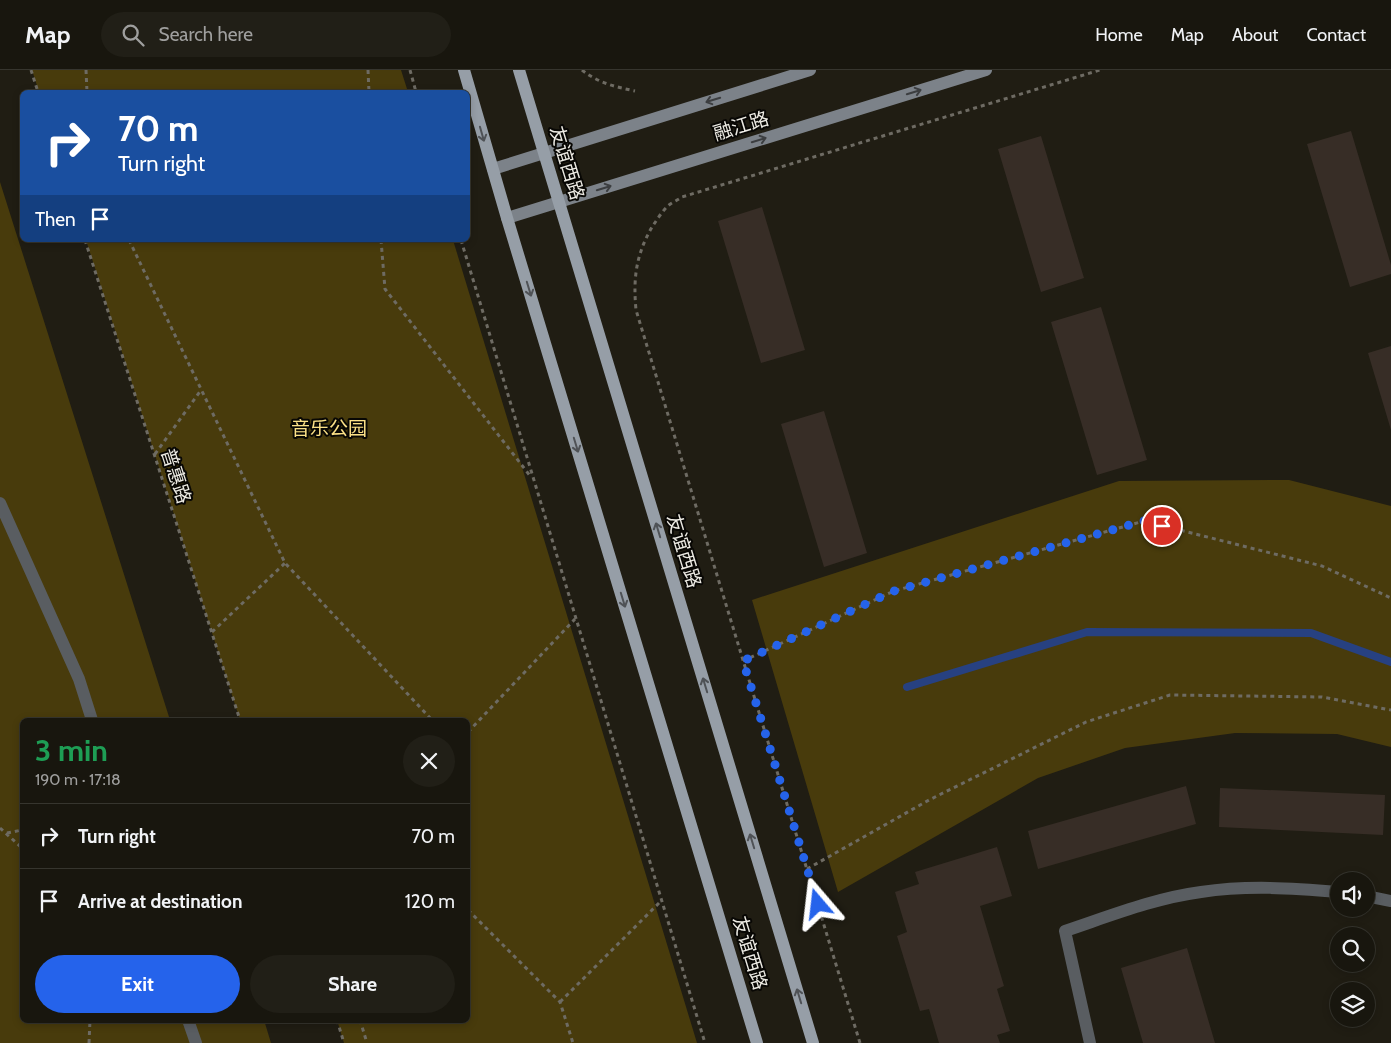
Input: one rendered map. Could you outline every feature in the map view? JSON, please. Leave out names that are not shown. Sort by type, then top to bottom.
[{"type":"main road","name":"友谊西路","points":[[464,70],[470,90]]},
{"type":"main road","name":"友谊西路","points":[[519,70],[813,1043]]},
{"type":"main road","name":"融江路","points":[[493,169],[810,70]]},
{"type":"main road","name":"融江路","points":[[507,218],[986,70]]},
{"type":"main road","name":"友谊西路","points":[[470,90],[757,1043]]},
{"type":"street","points":[[0,503],[79,679],[91,718]]},
{"type":"street","points":[[1090,1043],[1065,931],[1147,904],[1200,892],[1260,887],[1330,891]]},
{"type":"street","points":[[1375,897],[1391,900]]},
{"type":"street","points":[[189,1023],[196,1043]]},
{"type":"path","points":[[31,70],[37,90]]},
{"type":"path","points":[[86,70],[87,90]]},
{"type":"path","points":[[368,70],[369,90]]},
{"type":"path","points":[[410,70],[415,90]]},
{"type":"path","points":[[582,70],[602,83],[635,91]]},
{"type":"path","points":[[860,1043],[636,310],[634,291],[638,258],[657,220],[668,206],[682,197],[1100,70]]},
{"type":"path","name":"普惠路","points":[[86,242],[239,718]]},
{"type":"path","points":[[130,242],[285,563],[430,718]]},
{"type":"path","points":[[381,242],[385,289],[533,480]]},
{"type":"path","points":[[462,242],[705,1043]]},
{"type":"path","points":[[154,454],[201,390]]},
{"type":"path","points":[[743,661],[894,591],[1144,521],[1322,566],[1391,598]]},
{"type":"path","points":[[212,632],[285,563]]},
{"type":"path","points":[[470,730],[576,618]]},
{"type":"path","points":[[807,869],[929,800],[1086,722],[1170,695],[1322,697],[1391,710]]},
{"type":"path","points":[[0,828],[20,846]]},
{"type":"path","points":[[7,833],[20,830]]},
{"type":"path","points":[[560,1002],[662,900]]},
{"type":"path","points":[[470,912],[560,1002],[574,1043]]},
{"type":"path","points":[[89,1043],[90,1023]]},
{"type":"path","points":[[338,1023],[344,1043]]},
{"type":"path","points":[[361,1023],[367,1043]]},
{"type":"green space","points":[[32,70],[401,70],[407,90],[38,90]]},
{"type":"green space","points":[[0,182],[169,718],[20,718],[20,1023],[265,1023],[271,1043],[0,1043]]},
{"type":"green space","name":"音乐公园","points":[[87,242],[454,242],[697,1043],[344,1043],[338,1023],[470,1023],[470,718],[239,718]]},
{"type":"green space","points":[[1289,480],[1391,506],[1391,747],[1337,734],[1235,733],[1125,748],[1038,778],[838,892],[752,600],[1119,481]]},
{"type":"building","points":[[1351,131],[1391,265],[1391,274],[1350,287],[1307,144]]},
{"type":"building","points":[[1041,136],[1084,278],[1041,292],[998,149]]},
{"type":"building","points":[[762,207],[805,350],[761,363],[718,221]]},
{"type":"building","points":[[1101,307],[1147,460],[1097,475],[1051,322]]},
{"type":"building","points":[[1391,346],[1391,430],[1368,353]]},
{"type":"building","points":[[824,411],[867,553],[824,567],[781,424]]},
{"type":"building","points":[[1186,786],[1196,824],[1038,869],[1028,831]]},
{"type":"building","points":[[1220,788],[1385,795],[1383,835],[1219,827]]},
{"type":"building","points":[[997,847],[1012,896],[980,906],[1004,986],[997,989],[1010,1031],[997,1035],[1000,1043],[939,1043],[929,1009],[920,1011],[897,936],[907,932],[895,892],[919,884],[915,872]]},
{"type":"building","points":[[1187,948],[1215,1043],[1143,1043],[1121,968]]},
{"type":"waterway","points":[[907,687],[1087,632],[1311,633],[1391,662]]},
{"type":"route","points":[[818,904],[743,661],[894,591],[1144,521],[1162,526]]}]
